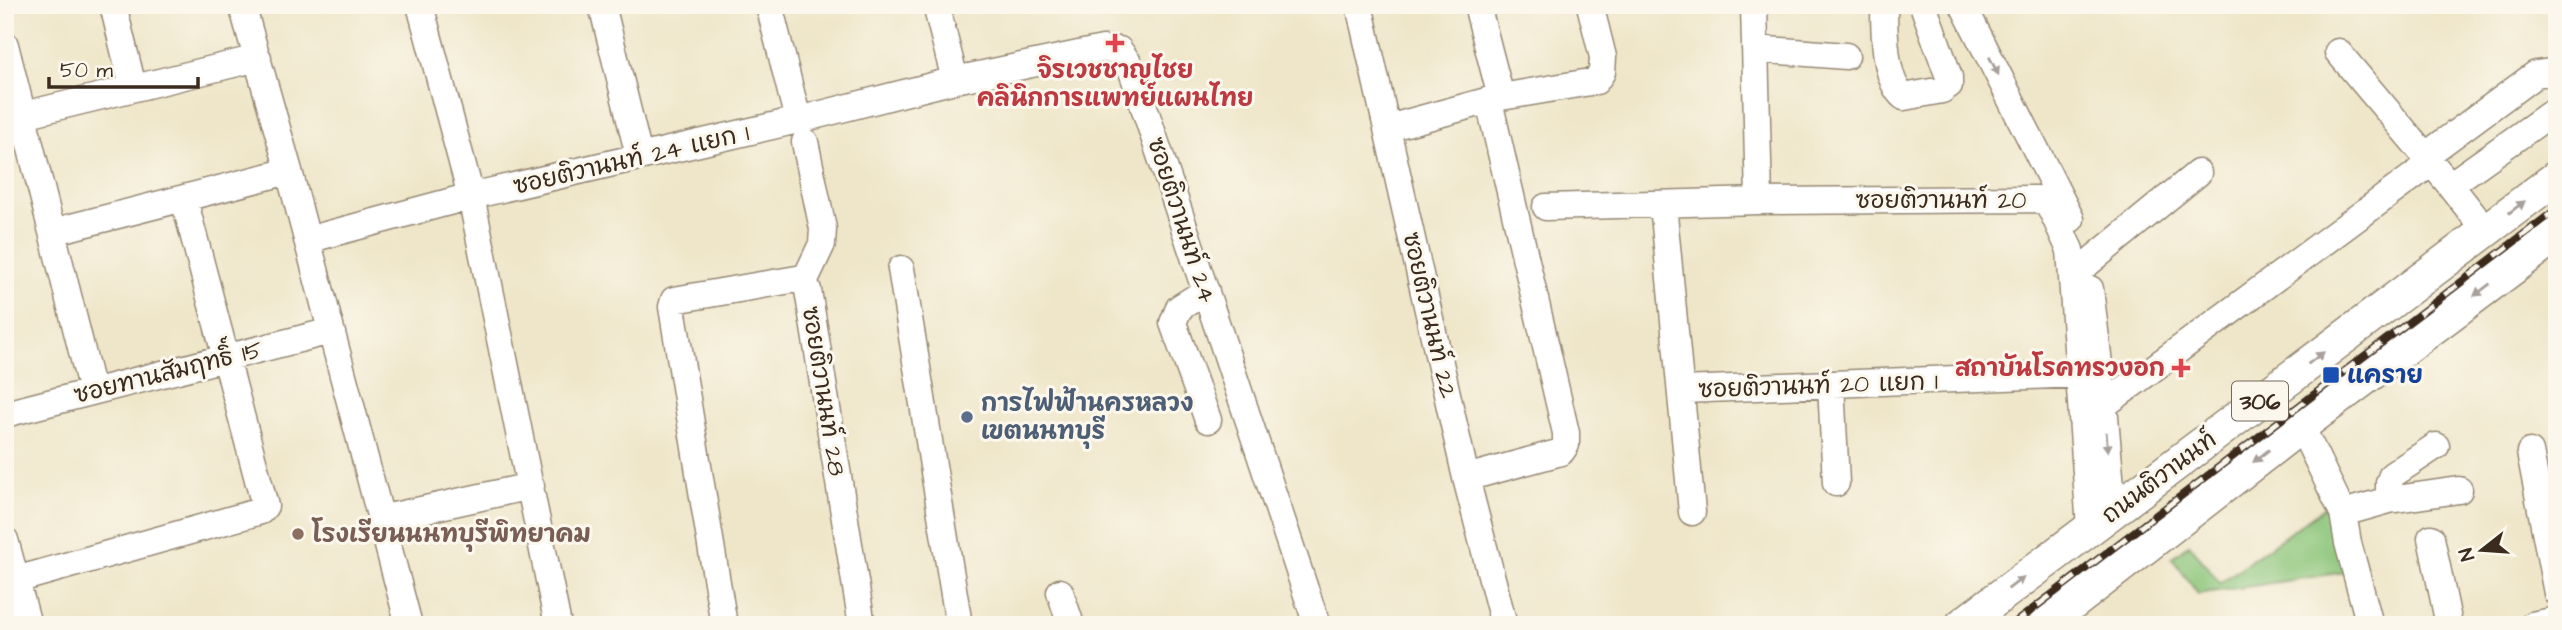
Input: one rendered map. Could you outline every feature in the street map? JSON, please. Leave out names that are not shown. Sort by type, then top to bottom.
[{"type":"main road","name":"ถนนติวานนท์","points":[[1962,625],[2557,177]]},
{"type":"main road","name":"ถนนติวานนท์","points":[[2045,625],[2301,426],[2557,235]]},
{"type":"street","points":[[113,5],[133,87]]},
{"type":"street","points":[[242,5],[289,171],[408,625]]},
{"type":"street","points":[[420,5],[471,196],[558,625]]},
{"type":"street","points":[[602,5],[639,156]]},
{"type":"street","points":[[769,5],[823,229],[822,244],[804,282]]},
{"type":"street","points":[[936,5],[955,80]]},
{"type":"street","name":"ซอยติวานนท์ 22","points":[[1359,5],[1466,478],[1504,625]]},
{"type":"street","points":[[1466,478],[1560,452],[1566,445],[1566,433],[1477,5]]},
{"type":"street","points":[[1388,128],[1495,99],[1596,81],[1602,72],[1603,57],[1590,5]]},
{"type":"street","points":[[1754,5],[1759,201]]},
{"type":"street","points":[[1884,5],[1886,46],[1893,84],[1903,97],[1942,90],[1949,85],[1950,77],[1923,5]]},
{"type":"street","points":[[1963,5],[2084,245],[2104,405],[2101,520]]},
{"type":"street","points":[[5,45],[14,117],[52,232],[92,391]]},
{"type":"street","name":"ซอยติวานนท์ 24","points":[[955,80],[1103,49],[1119,50],[1130,65],[1317,625]]},
{"type":"street","points":[[1755,49],[1846,56]]},
{"type":"street","points":[[2338,52],[2486,231]]},
{"type":"street","points":[[14,117],[258,58]]},
{"type":"street","points":[[2104,405],[2428,160],[2536,74],[2550,72],[2556,76]]},
{"type":"street","name":"ซอยติวานนท์ 24 แยก 1","points":[[307,240],[471,196],[639,156],[801,131],[955,80]]},
{"type":"street","points":[[2450,185],[2557,109]]},
{"type":"street","points":[[52,232],[289,171]]},
{"type":"street","points":[[2087,264],[2198,173]]},
{"type":"street","points":[[16,580],[264,509],[265,503],[184,199]]},
{"type":"street","name":"ซอยติวานนท์ 20","points":[[1546,207],[1759,201],[2037,199],[2053,213],[2070,250],[2079,374],[2101,520]]},
{"type":"street","points":[[1663,204],[1692,512]]},
{"type":"street","points":[[901,269],[960,625]]},
{"type":"street","name":"ซอยติวานนท์ 28","points":[[724,625],[672,307],[674,300],[797,279],[804,282],[808,290],[862,625]]},
{"type":"street","points":[[1206,291],[1179,308],[1173,323],[1208,420]]},
{"type":"street","name":"ซอยทานสัมฤทธิ์ 15","points":[[5,414],[331,331]]},
{"type":"street","name":"ซอยติวานนท์ 20 แยก 1","points":[[1682,390],[2079,374]]},
{"type":"street","points":[[1831,384],[1836,484]]},
{"type":"street","points":[[2301,426],[2343,513],[2348,543],[2370,625]]},
{"type":"street","points":[[2389,500],[2392,475],[2436,446]]},
{"type":"street","points":[[2530,452],[2557,593]]},
{"type":"street","points":[[380,519],[531,486]]},
{"type":"street","points":[[2343,513],[2389,500],[2459,490]]},
{"type":"street","points":[[2431,538],[2449,625]]},
{"type":"street","points":[[5,540],[28,625]]},
{"type":"street","points":[[1060,592],[1071,625]]},
{"type":"street","points":[[2532,625],[2557,620]]},
{"type":"green space","points":[[2332,502],[2346,572],[2198,594],[2172,558],[2189,544],[2220,583]]},
{"type":"railway","points":[[2012,625],[2557,209]]},
{"type":"place","name":"จิรเวชชาญไชย คลินิกการแพทย์แผนไทย","points":[[1115,43]]},
{"type":"place","name":"สถาบันโรคทรวงอก","points":[[2181,368]]},
{"type":"place","name":"แคราย","points":[[2331,375]]},
{"type":"place","name":"การไฟฟ้านครหลวง เขตนนทบุรี","points":[[967,417]]},
{"type":"place","name":"โรงเรียนนนทบุรีพิทยาคม","points":[[298,534]]}]
